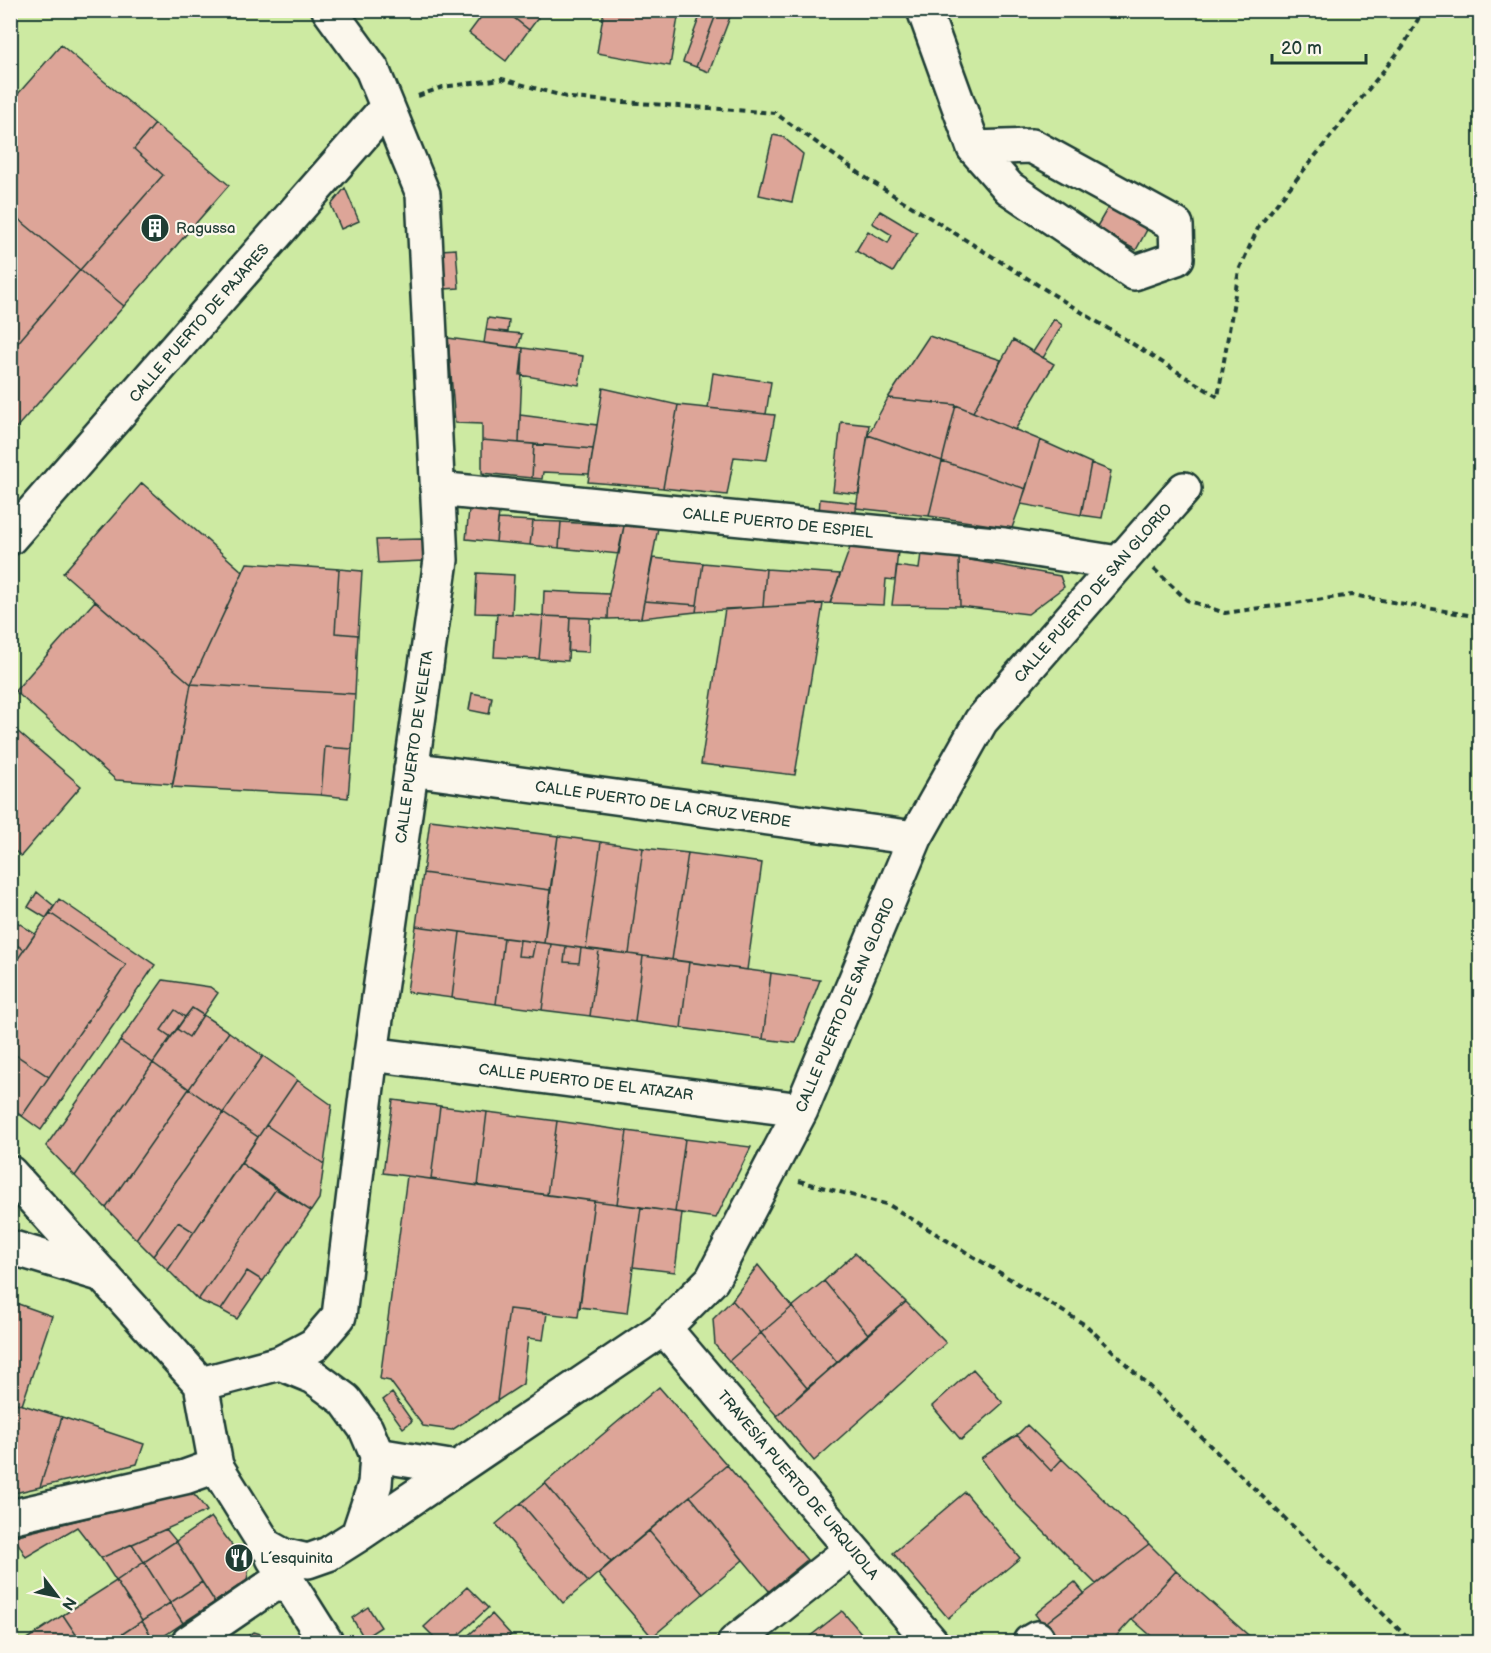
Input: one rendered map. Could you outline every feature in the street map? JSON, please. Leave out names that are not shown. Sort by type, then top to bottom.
[{"type":"street","name":"CALLE PUERTO DE VELETA","points":[[280,1363],[314,1345],[339,1316],[371,1054],[441,560],[423,194],[372,69],[329,10]]},
{"type":"street","points":[[924,10],[974,148],[1009,188],[1134,273],[1177,258],[1176,225],[1032,146],[974,148]]},
{"type":"street","name":"CALLE PUERTO DE PAJARES","points":[[10,538],[387,107]]},
{"type":"street","name":"CALLE PUERTO DE ESPIEL","points":[[437,489],[1124,556]]},
{"type":"street","name":"CALLE PUERTO DE SAN GLORIO","points":[[358,1535],[664,1328],[712,1280],[801,1110],[915,838],[981,721],[1184,489]]},
{"type":"street","name":"CALLE PUERTO DE LA CRUZ VERDE","points":[[411,769],[915,838]]},
{"type":"street","name":"CALLE PUERTO DE EL ATAZAR","points":[[371,1054],[801,1110]]},
{"type":"street","points":[[10,1173],[201,1384],[216,1466],[320,1634]]},
{"type":"street","points":[[10,1246],[104,1275]]},
{"type":"street","name":"TRAVESÍA PUERTO DE URQUIOLA","points":[[664,1328],[931,1642]]},
{"type":"street","points":[[201,1384],[280,1363],[314,1377],[345,1400],[366,1429],[377,1455],[375,1484],[358,1535],[328,1554],[308,1561],[282,1555],[266,1546]]},
{"type":"street","points":[[377,1455],[456,1468]]},
{"type":"street","points":[[10,1517],[185,1477],[216,1466]]},
{"type":"street","points":[[735,1642],[852,1549]]},
{"type":"street","points":[[320,1634],[313,1589],[316,1573],[328,1554]]},
{"type":"street","points":[[189,1642],[284,1577]]},
{"type":"path","points":[[387,107],[443,87],[502,79],[570,98],[775,113],[866,178],[1218,397],[1239,270],[1259,226],[1404,45],[1423,10]]},
{"type":"path","points":[[1124,556],[1187,600],[1225,613],[1352,595],[1480,617]]},
{"type":"path","points":[[769,1173],[889,1205],[1087,1326],[1412,1642]]},
{"type":"green space","points":[[11,11],[1480,11],[1480,1642],[11,1642]]},
{"type":"building","points":[[473,10],[504,10],[529,30],[506,61],[469,33],[481,17]]},
{"type":"building","points":[[504,10],[529,10],[538,18],[529,30]]},
{"type":"building","points":[[604,10],[679,11],[670,66],[597,53]]},
{"type":"building","points":[[702,10],[717,12],[696,67],[683,62]]},
{"type":"building","points":[[717,12],[730,17],[709,72],[696,67]]},
{"type":"building","points":[[61,45],[155,124],[134,149],[163,175],[80,270],[10,212],[10,103]]},
{"type":"building","name":"Ragussa","points":[[155,124],[229,185],[124,306],[80,270],[163,175],[134,149]]},
{"type":"building","points":[[773,135],[783,137],[803,154],[792,202],[759,195]]},
{"type":"building","points":[[345,188],[359,221],[341,229],[331,205]]},
{"type":"building","points":[[1110,204],[1149,226],[1136,250],[1096,228]]},
{"type":"building","points":[[880,211],[917,233],[893,272],[856,251],[868,231],[888,243],[892,235],[872,223]]},
{"type":"building","points":[[10,212],[80,270],[10,352]]},
{"type":"building","points":[[456,249],[459,288],[444,289],[441,250]]},
{"type":"building","points":[[80,270],[124,306],[16,428],[10,423],[10,352]]},
{"type":"building","points":[[488,318],[509,321],[508,332],[486,330]]},
{"type":"building","points":[[1054,319],[1062,325],[1043,358],[1033,352]]},
{"type":"building","points":[[486,330],[522,334],[518,348],[484,343]]},
{"type":"building","points":[[929,336],[1001,360],[973,412],[956,405],[888,398]]},
{"type":"building","points":[[448,338],[523,348],[519,443],[482,440],[482,424],[455,423]]},
{"type":"building","points":[[1013,340],[1054,364],[1015,430],[973,412]]},
{"type":"building","points":[[523,348],[583,356],[579,385],[520,375]]},
{"type":"building","points":[[713,373],[771,382],[766,414],[708,408]]},
{"type":"building","points":[[603,388],[678,405],[663,488],[588,482]]},
{"type":"building","points":[[888,398],[956,405],[942,461],[868,435]]},
{"type":"building","points":[[678,405],[775,415],[767,460],[734,457],[727,495],[663,488]]},
{"type":"building","points":[[956,405],[1040,440],[1026,489],[942,461]]},
{"type":"building","points":[[520,415],[597,425],[593,449],[519,443]]},
{"type":"building","points":[[841,422],[869,425],[859,494],[833,491]]},
{"type":"building","points":[[868,435],[942,461],[929,516],[856,508]]},
{"type":"building","points":[[482,440],[534,444],[532,478],[482,473]]},
{"type":"building","points":[[1040,440],[1091,463],[1081,515],[1021,504]]},
{"type":"building","points":[[534,444],[593,449],[589,474],[543,472],[542,479],[532,478]]},
{"type":"building","points":[[942,461],[1026,489],[1012,528],[929,516]]},
{"type":"building","points":[[1091,463],[1111,471],[1102,518],[1081,515]]},
{"type":"building","points":[[142,483],[243,572],[191,684],[63,573]]},
{"type":"building","points":[[820,499],[857,503],[855,518],[819,514]]},
{"type":"building","points":[[469,510],[499,512],[496,542],[466,539]]},
{"type":"building","points":[[498,519],[533,521],[530,545],[496,542]]},
{"type":"building","points":[[533,521],[561,522],[559,548],[530,545]]},
{"type":"building","points":[[561,522],[624,526],[619,554],[559,548]]},
{"type":"building","points":[[624,526],[658,528],[641,618],[608,619],[609,594]]},
{"type":"building","points":[[424,539],[424,561],[378,563],[376,540]]},
{"type":"building","points":[[851,545],[898,551],[895,580],[886,579],[884,605],[830,603]]},
{"type":"building","points":[[921,553],[959,558],[960,606],[892,605],[897,566],[919,569]]},
{"type":"building","points":[[653,558],[703,563],[697,605],[644,601]]},
{"type":"building","points":[[959,558],[1060,576],[1064,587],[1028,614],[960,606]]},
{"type":"building","points":[[247,563],[339,569],[335,633],[358,635],[355,694],[191,684]]},
{"type":"building","points":[[703,563],[766,569],[763,607],[696,612]]},
{"type":"building","points":[[339,569],[362,571],[358,635],[335,633]]},
{"type":"building","points":[[766,569],[840,574],[830,603],[763,607]]},
{"type":"building","points":[[477,573],[514,575],[512,614],[475,613]]},
{"type":"building","points":[[544,591],[609,594],[608,619],[543,616]]},
{"type":"building","points":[[95,601],[191,684],[173,784],[116,780],[15,691]]},
{"type":"building","points":[[644,601],[697,605],[696,612],[641,618]]},
{"type":"building","points":[[823,604],[795,775],[701,764],[725,609]]},
{"type":"building","points":[[497,613],[543,616],[539,659],[494,657]]},
{"type":"building","points":[[543,616],[570,617],[568,661],[539,659]]},
{"type":"building","points":[[570,617],[590,618],[589,652],[568,651]]},
{"type":"building","points":[[191,684],[355,694],[352,749],[325,747],[321,795],[172,787]]},
{"type":"building","points":[[472,693],[492,697],[489,714],[469,710]]},
{"type":"building","points":[[10,725],[81,786],[21,856],[10,847]]},
{"type":"building","points":[[325,747],[352,749],[348,798],[321,795]]},
{"type":"building","points":[[430,820],[558,836],[550,890],[423,873]]},
{"type":"building","points":[[558,836],[601,842],[586,949],[544,943]]},
{"type":"building","points":[[601,842],[643,848],[629,954],[586,949]]},
{"type":"building","points":[[643,848],[688,853],[672,960],[629,954]]},
{"type":"building","points":[[688,853],[762,863],[747,970],[672,960]]},
{"type":"building","points":[[423,873],[550,890],[544,943],[416,926]]},
{"type":"building","points":[[37,892],[54,906],[46,918],[28,907]]},
{"type":"building","points":[[59,899],[155,965],[41,1130],[22,1116],[126,965],[50,913]]},
{"type":"building","points":[[50,913],[126,965],[49,1077],[10,1051],[10,970]]},
{"type":"building","points":[[14,920],[35,934],[24,950],[10,940],[10,926]]},
{"type":"building","points":[[416,926],[460,932],[452,998],[407,992]]},
{"type":"building","points":[[460,932],[504,938],[496,1004],[452,998]]},
{"type":"building","points":[[504,938],[520,940],[518,956],[532,957],[535,942],[551,944],[542,1010],[496,1004]]},
{"type":"building","points":[[10,940],[24,950],[10,970]]},
{"type":"building","points":[[520,940],[535,942],[532,957],[518,956]]},
{"type":"building","points":[[551,944],[566,946],[564,962],[579,963],[581,948],[599,950],[590,1016],[542,1010]]},
{"type":"building","points":[[566,946],[581,948],[579,963],[564,962]]},
{"type":"building","points":[[599,950],[643,956],[635,1022],[590,1016]]},
{"type":"building","points":[[643,956],[689,962],[681,1028],[635,1022]]},
{"type":"building","points":[[689,962],[771,973],[763,1039],[681,1028]]},
{"type":"building","points":[[771,973],[820,980],[796,1043],[763,1039]]},
{"type":"building","points":[[163,980],[210,987],[218,993],[203,1015],[192,1008],[185,1017],[175,1010],[161,1030],[171,1037],[153,1063],[120,1041]]},
{"type":"building","points":[[192,1008],[203,1015],[189,1037],[177,1029]]},
{"type":"building","points":[[175,1010],[185,1017],[171,1037],[161,1030]]},
{"type":"building","points":[[203,1015],[229,1032],[189,1089],[153,1063],[177,1029],[189,1037]]},
{"type":"building","points":[[229,1032],[263,1056],[223,1113],[189,1089]]},
{"type":"building","points":[[120,1041],[153,1063],[75,1176],[46,1146]]},
{"type":"building","points":[[10,1051],[49,1077],[22,1116],[10,1109]]},
{"type":"building","points":[[263,1056],[297,1080],[258,1137],[223,1113]]},
{"type":"building","points":[[153,1063],[189,1089],[106,1208],[75,1176]]},
{"type":"building","points":[[297,1080],[332,1105],[324,1164],[266,1125]]},
{"type":"building","points":[[189,1089],[223,1113],[136,1239],[106,1208]]},
{"type":"building","points":[[393,1100],[440,1106],[431,1179],[383,1173]]},
{"type":"building","points":[[440,1106],[487,1112],[478,1186],[431,1179]]},
{"type":"building","points":[[487,1112],[557,1121],[547,1195],[478,1186]]},
{"type":"building","points":[[223,1113],[258,1137],[194,1232],[178,1222],[153,1256],[136,1239]]},
{"type":"building","points":[[557,1121],[627,1131],[617,1204],[547,1195]]},
{"type":"building","points":[[266,1125],[324,1164],[319,1199],[311,1211],[241,1163]]},
{"type":"building","points":[[627,1131],[685,1139],[675,1212],[617,1204]]},
{"type":"building","points":[[685,1139],[751,1147],[716,1218],[675,1212]]},
{"type":"building","points":[[241,1163],[276,1189],[198,1300],[168,1270]]},
{"type":"building","points":[[407,1176],[594,1201],[578,1317],[509,1309],[497,1401],[452,1430],[423,1426],[390,1381],[380,1379]]},
{"type":"building","points":[[276,1189],[311,1211],[263,1281],[247,1271],[221,1310],[198,1300]]},
{"type":"building","points":[[594,1201],[641,1207],[627,1313],[580,1307]]},
{"type":"building","points":[[641,1207],[682,1213],[675,1272],[633,1267]]},
{"type":"building","points":[[178,1222],[194,1232],[168,1270],[153,1256]]},
{"type":"building","points":[[855,1253],[906,1302],[868,1334],[824,1281]]},
{"type":"building","points":[[758,1265],[792,1307],[761,1333],[732,1300]]},
{"type":"building","points":[[247,1271],[263,1281],[237,1319],[221,1310]]},
{"type":"building","points":[[824,1281],[868,1334],[837,1362],[792,1307]]},
{"type":"building","points":[[732,1300],[761,1333],[729,1361],[715,1345],[713,1319]]},
{"type":"building","points":[[10,1301],[52,1316],[22,1405],[10,1401]]},
{"type":"building","points":[[906,1302],[946,1343],[814,1461],[777,1416]]},
{"type":"building","points":[[792,1307],[837,1362],[807,1388],[761,1333]]},
{"type":"building","points":[[509,1309],[547,1313],[543,1340],[528,1338],[523,1384],[497,1401]]},
{"type":"building","points":[[761,1333],[807,1388],[777,1416],[729,1361]]},
{"type":"building","points":[[973,1369],[1003,1403],[961,1440],[932,1406]]},
{"type":"building","points":[[659,1387],[727,1465],[611,1562],[545,1483]]},
{"type":"building","points":[[392,1393],[412,1421],[403,1428],[383,1400]]},
{"type":"building","points":[[10,1401],[62,1417],[40,1487],[10,1494]]},
{"type":"building","points":[[62,1417],[144,1444],[137,1464],[40,1487]]},
{"type":"building","points":[[1027,1425],[1062,1459],[1051,1471],[1017,1435]]},
{"type":"building","points":[[1017,1435],[1051,1471],[1062,1459],[1149,1544],[1096,1584],[1013,1501],[981,1458]]},
{"type":"building","points":[[727,1465],[807,1560],[769,1591],[690,1496]]},
{"type":"building","points":[[545,1483],[611,1562],[588,1582],[521,1503]]},
{"type":"building","points":[[965,1492],[1020,1558],[948,1618],[893,1553]]},
{"type":"building","points":[[189,1493],[197,1497],[207,1511],[101,1558],[77,1527],[26,1557],[14,1536]]},
{"type":"building","points":[[690,1496],[743,1560],[703,1594],[649,1531]]},
{"type":"building","points":[[521,1503],[588,1582],[563,1603],[496,1524]]},
{"type":"building","points":[[211,1517],[249,1568],[247,1580],[215,1602],[176,1541]]},
{"type":"building","points":[[166,1529],[176,1541],[144,1562],[132,1544]]},
{"type":"building","points":[[649,1531],[703,1594],[652,1637],[598,1574]]},
{"type":"building","points":[[176,1541],[202,1582],[170,1603],[144,1562]]},
{"type":"building","points":[[132,1544],[144,1562],[116,1581],[101,1558]]},
{"type":"building","points":[[1149,1544],[1176,1571],[1111,1642],[1059,1642],[1043,1625]]},
{"type":"building","points":[[144,1562],[170,1603],[142,1621],[116,1581]]},
{"type":"building","points":[[1176,1571],[1256,1642],[1158,1642],[1132,1619]]},
{"type":"building","points":[[116,1581],[142,1621],[110,1642],[81,1642],[63,1615]]},
{"type":"building","points":[[202,1582],[215,1602],[183,1623],[170,1603]]},
{"type":"building","points":[[1075,1582],[1084,1593],[1043,1625],[1035,1614]]},
{"type":"building","points":[[467,1587],[488,1608],[451,1642],[439,1642],[424,1627]]},
{"type":"building","points":[[170,1603],[183,1623],[155,1642],[142,1621]]},
{"type":"building","points":[[368,1607],[381,1627],[364,1638],[352,1618]]},
{"type":"building","points":[[842,1611],[869,1642],[804,1641]]},
{"type":"building","points":[[492,1614],[511,1635],[502,1642],[461,1642]]},
{"type":"building","points":[[63,1615],[81,1642],[22,1642]]},
{"type":"building","points":[[142,1621],[155,1642],[110,1642]]},
{"type":"building","points":[[254,1632],[274,1638],[289,1642],[238,1642]]},
{"type":"place","name":"Ragussa","points":[[155,228]]},
{"type":"place","name":"L´esquinita","points":[[239,1558]]}]
